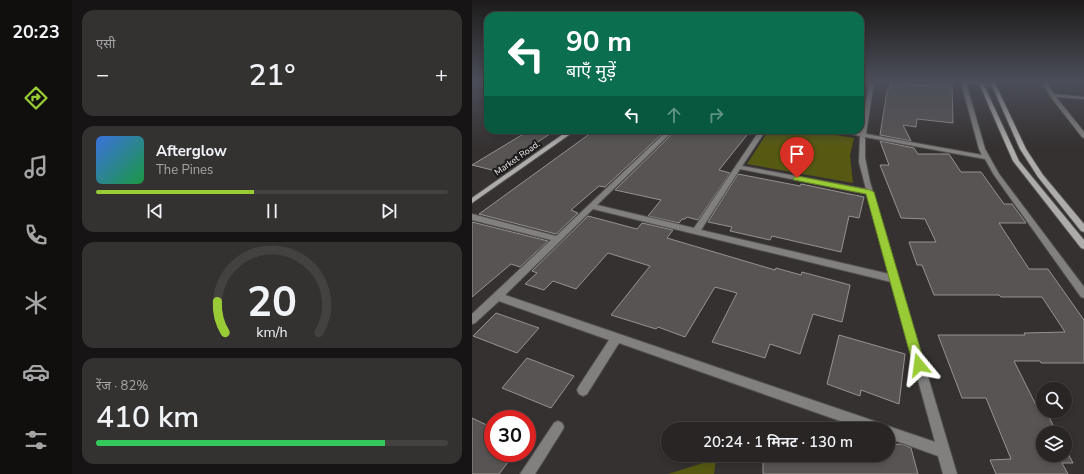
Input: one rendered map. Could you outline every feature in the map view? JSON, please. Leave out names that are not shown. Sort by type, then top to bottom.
[{"type":"street","points":[[969,103],[982,149],[996,174],[1084,294]]},
{"type":"street","points":[[990,103],[1016,161],[1084,246]]},
{"type":"street","points":[[1002,103],[1023,149],[1040,176],[1084,229]]},
{"type":"street","points":[[1058,103],[1084,136]]},
{"type":"street","name":"Market Road.","points":[[472,201],[567,134]]},
{"type":"street","points":[[472,320],[667,134]]},
{"type":"street","points":[[696,231],[760,134]]},
{"type":"street","points":[[858,134],[987,158]]},
{"type":"street","points":[[863,135],[862,156],[870,192],[950,474]]},
{"type":"street","points":[[738,167],[870,192]]},
{"type":"street","points":[[592,206],[894,279]]},
{"type":"street","points":[[472,217],[558,239]]},
{"type":"street","points":[[497,296],[860,422]]},
{"type":"street","points":[[583,390],[617,338]]},
{"type":"street","points":[[527,474],[558,427]]},
{"type":"street","points":[[895,434],[943,451]]},
{"type":"shaded area","points":[[766,134],[830,134],[854,138],[850,155],[853,183],[747,164]]},
{"type":"shaded area","points":[[706,462],[716,462],[714,474],[668,474]]},
{"type":"building","points":[[885,103],[953,103],[953,123],[917,119],[916,127],[903,125],[911,141],[880,135]]},
{"type":"building","points":[[523,134],[550,134],[508,161],[511,162],[496,171],[472,165]]},
{"type":"building","points":[[589,134],[662,134],[605,187],[599,186],[571,210],[578,213],[556,234],[479,214]]},
{"type":"building","points":[[672,134],[748,134],[719,170],[730,173],[698,220],[687,217],[682,219],[679,223],[648,216],[661,200],[615,190]]},
{"type":"building","points":[[880,141],[914,148],[918,154],[949,154],[961,172],[981,172],[1004,204],[1012,204],[1026,223],[999,223],[1029,269],[1048,269],[1084,320],[1084,363],[1041,363],[1040,361],[1014,361],[1036,405],[1036,418],[1050,418],[1054,426],[1036,426],[1036,462],[1072,461],[1073,463],[1062,463],[1068,474],[996,474],[990,460],[1011,459],[986,398],[962,398],[938,335],[1025,335],[1024,333],[1065,332],[1042,297],[1001,297],[999,295],[934,295],[922,265],[917,265],[909,242],[936,242],[925,219],[901,218],[880,165],[889,165]]},
{"type":"building","points":[[738,174],[800,186],[801,184],[864,197],[859,218],[849,216],[841,252],[772,236],[770,240],[730,231],[732,227],[708,222]]},
{"type":"building","points":[[588,216],[637,229],[642,223],[673,230],[667,238],[775,270],[776,268],[801,275],[802,272],[850,285],[842,322],[813,314],[800,354],[770,344],[765,358],[712,342],[737,293],[715,287],[685,337],[658,327],[656,329],[611,315],[650,266],[608,253],[576,289],[553,281],[544,290],[525,284],[537,273],[532,271]]},
{"type":"building","points":[[472,222],[548,241],[520,267],[511,264],[472,297]]},
{"type":"building","points":[[496,313],[539,328],[517,353],[473,336]]},
{"type":"building","points":[[839,335],[905,354],[899,404],[861,390],[860,396],[827,384]]},
{"type":"building","points":[[527,358],[574,376],[551,408],[502,388]]},
{"type":"building","points":[[472,418],[484,424],[484,462],[508,462],[499,474],[472,474]]},
{"type":"building","points":[[895,444],[902,444],[911,448],[918,474],[763,474],[763,462],[895,462]]},
{"type":"route","points":[[797,178],[870,192],[919,365]]}]
